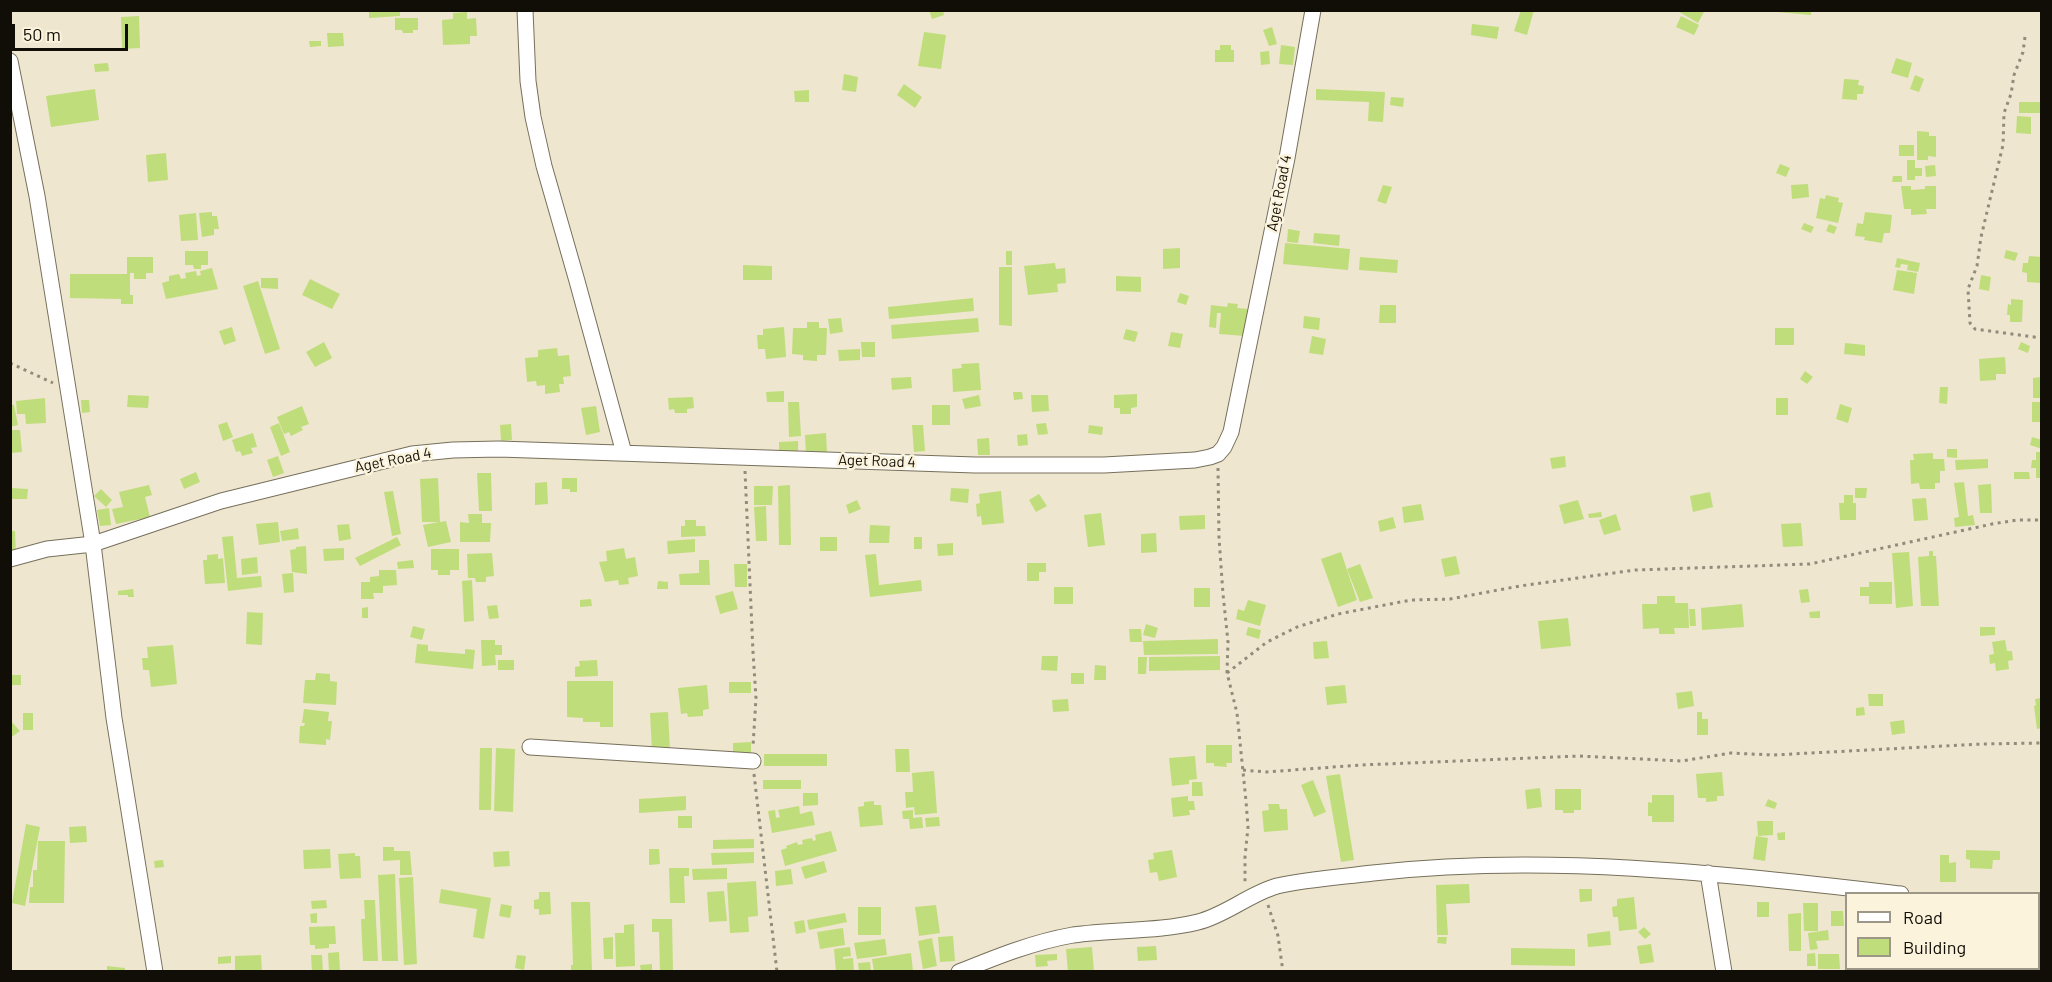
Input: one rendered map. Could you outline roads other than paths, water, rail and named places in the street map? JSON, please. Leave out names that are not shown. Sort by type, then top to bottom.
[{"type":"street","points":[[525,10],[528,81],[533,117],[544,166],[578,281],[624,453]]},
{"type":"street","name":"Aget Road 4","points":[[10,559],[47,549],[93,544],[221,501],[412,454],[453,450],[499,449],[745,456],[975,465],[1104,465],[1196,460],[1218,454],[1231,432],[1287,158],[1313,10]]},
{"type":"street","points":[[10,61],[38,196],[69,390],[93,544],[114,718],[155,972]]},
{"type":"street","points":[[530,747],[753,761]]},
{"type":"street","points":[[959,972],[1034,944],[1073,935],[1166,927],[1199,921],[1275,887],[1305,881],[1413,869],[1481,865],[1708,873],[1883,892]]},
{"type":"street","points":[[1708,873],[1724,972]]}]
